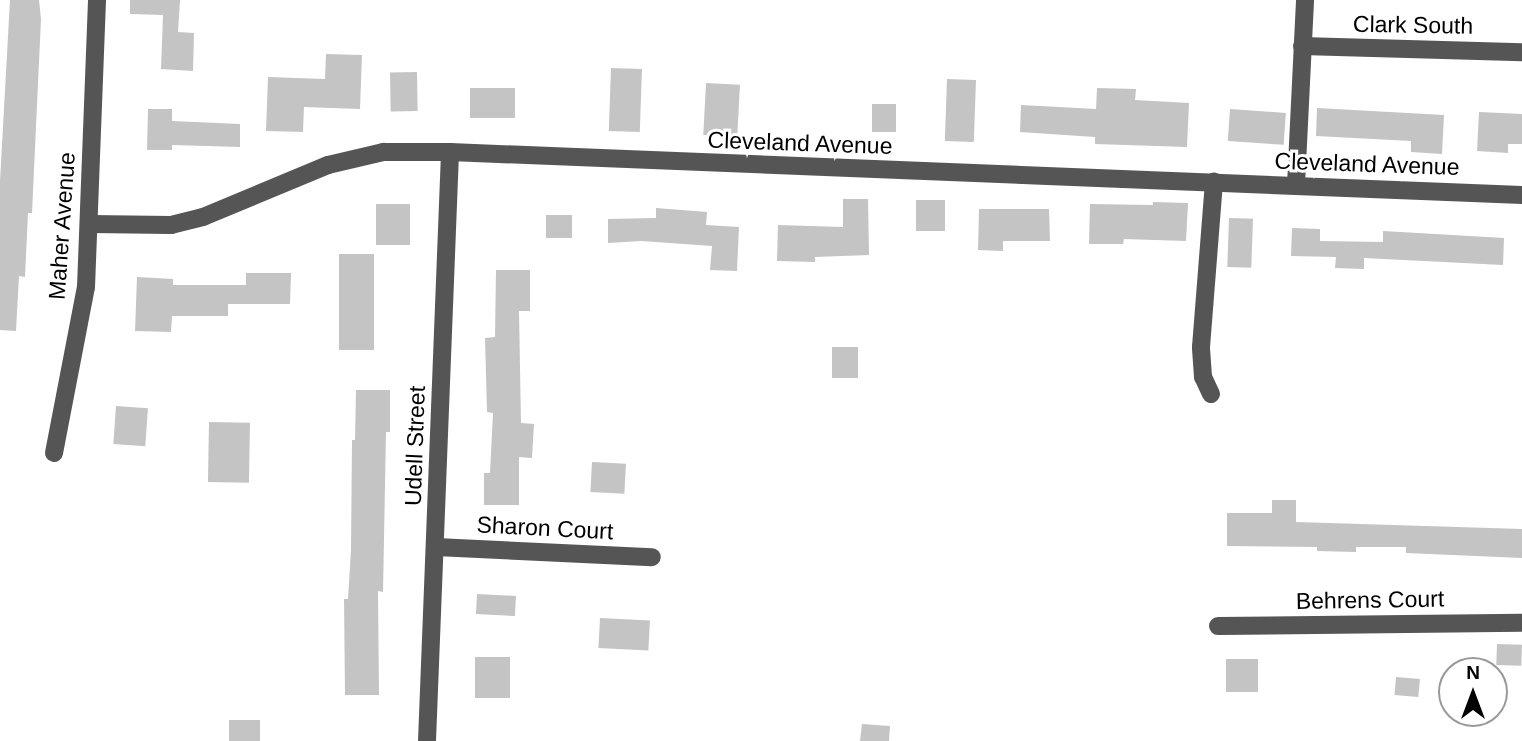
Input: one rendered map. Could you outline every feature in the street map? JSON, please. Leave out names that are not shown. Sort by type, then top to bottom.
[{"type":"street","name":"Maher Avenue","points":[[54,453],[86,287],[97,0]]},
{"type":"street","points":[[1296,185],[1304,0]]},
{"type":"street","name":"Clark South","points":[[1303,46],[1522,52]]},
{"type":"street","name":"Cleveland Avenue","points":[[90,224],[171,225],[202,217],[353,157],[383,152],[450,152],[1522,195]]},
{"type":"street","name":"Udell Street","points":[[427,741],[450,152]]},
{"type":"street","points":[[1211,394],[1203,377],[1201,347],[1214,182]]},
{"type":"street","name":"Sharon Court","points":[[436,547],[652,557]]},
{"type":"street","name":"Behrens Court","points":[[1218,626],[1522,623]]},
{"type":"building","points":[[10,0],[39,0],[41,19],[32,213],[28,213],[25,277],[19,276],[16,331],[0,330],[0,181]]},
{"type":"building","points":[[130,0],[180,0],[178,32],[194,33],[193,71],[161,69],[163,15],[130,14]]},
{"type":"building","points":[[326,54],[362,55],[360,109],[304,107],[303,132],[266,131],[268,77],[325,79]]},
{"type":"building","points":[[611,68],[642,69],[640,132],[609,131]]},
{"type":"building","points":[[390,72],[417,72],[418,111],[391,111]]},
{"type":"building","points":[[947,79],[976,80],[974,142],[945,141]]},
{"type":"building","points":[[706,83],[740,85],[737,137],[703,135]]},
{"type":"building","points":[[470,88],[515,88],[515,118],[470,118]]},
{"type":"building","points":[[1097,88],[1136,89],[1135,100],[1189,103],[1187,147],[1095,144],[1095,137],[1020,132],[1021,105],[1096,109]]},
{"type":"building","points":[[872,104],[896,104],[896,132],[872,132]]},
{"type":"building","points":[[1317,108],[1444,115],[1442,154],[1411,152],[1411,141],[1316,136]]},
{"type":"building","points":[[148,109],[172,109],[172,121],[240,124],[240,147],[172,145],[172,150],[147,150]]},
{"type":"building","points":[[1230,109],[1286,113],[1284,145],[1228,141]]},
{"type":"building","points":[[1479,112],[1522,114],[1522,144],[1508,144],[1508,153],[1477,151]]},
{"type":"building","points":[[843,199],[868,199],[869,255],[815,257],[815,262],[777,261],[778,225],[843,227]]},
{"type":"building","points":[[916,200],[945,200],[945,231],[916,231]]},
{"type":"building","points":[[1153,202],[1188,203],[1186,241],[1124,239],[1123,244],[1089,244],[1090,204],[1153,205]]},
{"type":"building","points":[[376,204],[410,204],[410,245],[376,245]]},
{"type":"building","points":[[656,208],[707,212],[706,225],[739,227],[737,271],[710,270],[712,246],[641,241],[608,243],[608,219],[656,218]]},
{"type":"building","points":[[979,209],[1049,209],[1050,241],[1003,241],[1003,251],[978,250]]},
{"type":"building","points":[[546,215],[572,215],[572,238],[546,238]]},
{"type":"building","points":[[1229,218],[1253,219],[1251,268],[1227,267]]},
{"type":"building","points":[[1292,228],[1320,229],[1320,241],[1383,242],[1383,231],[1504,238],[1503,265],[1364,258],[1364,269],[1335,268],[1336,257],[1291,256]]},
{"type":"building","points":[[339,254],[374,254],[374,350],[339,350]]},
{"type":"building","points":[[496,270],[530,270],[530,311],[519,311],[521,423],[534,424],[532,458],[519,457],[519,505],[484,505],[484,473],[490,473],[493,413],[487,412],[485,338],[495,337]]},
{"type":"building","points":[[246,273],[291,273],[290,304],[228,304],[228,316],[172,316],[171,332],[135,331],[137,277],[173,279],[173,285],[246,285]]},
{"type":"building","points":[[832,347],[858,347],[858,378],[832,378]]},
{"type":"building","points":[[356,390],[390,390],[390,432],[386,432],[383,592],[378,591],[379,695],[345,695],[344,599],[348,599],[351,550],[352,440],[355,440]]},
{"type":"building","points":[[116,406],[148,408],[145,446],[113,444]]},
{"type":"building","points":[[209,422],[250,423],[249,483],[208,482]]},
{"type":"building","points":[[592,462],[626,464],[624,494],[590,492]]},
{"type":"building","points":[[1272,500],[1296,500],[1296,522],[1522,529],[1522,558],[1406,553],[1406,547],[1356,547],[1356,552],[1317,551],[1317,547],[1227,546],[1227,513],[1272,513]]},
{"type":"building","points":[[477,594],[516,596],[515,616],[476,614]]},
{"type":"building","points":[[600,618],[650,621],[648,651],[598,648]]},
{"type":"building","points":[[1497,644],[1522,645],[1521,666],[1508,665],[1508,657],[1497,657]]},
{"type":"building","points":[[475,657],[510,657],[510,698],[475,698]]},
{"type":"building","points":[[1226,659],[1258,659],[1258,692],[1226,692]]},
{"type":"building","points":[[1396,677],[1420,679],[1418,697],[1394,695]]},
{"type":"building","points":[[229,720],[260,720],[260,741],[229,741]]},
{"type":"building","points":[[862,724],[890,726],[889,741],[860,741]]}]
